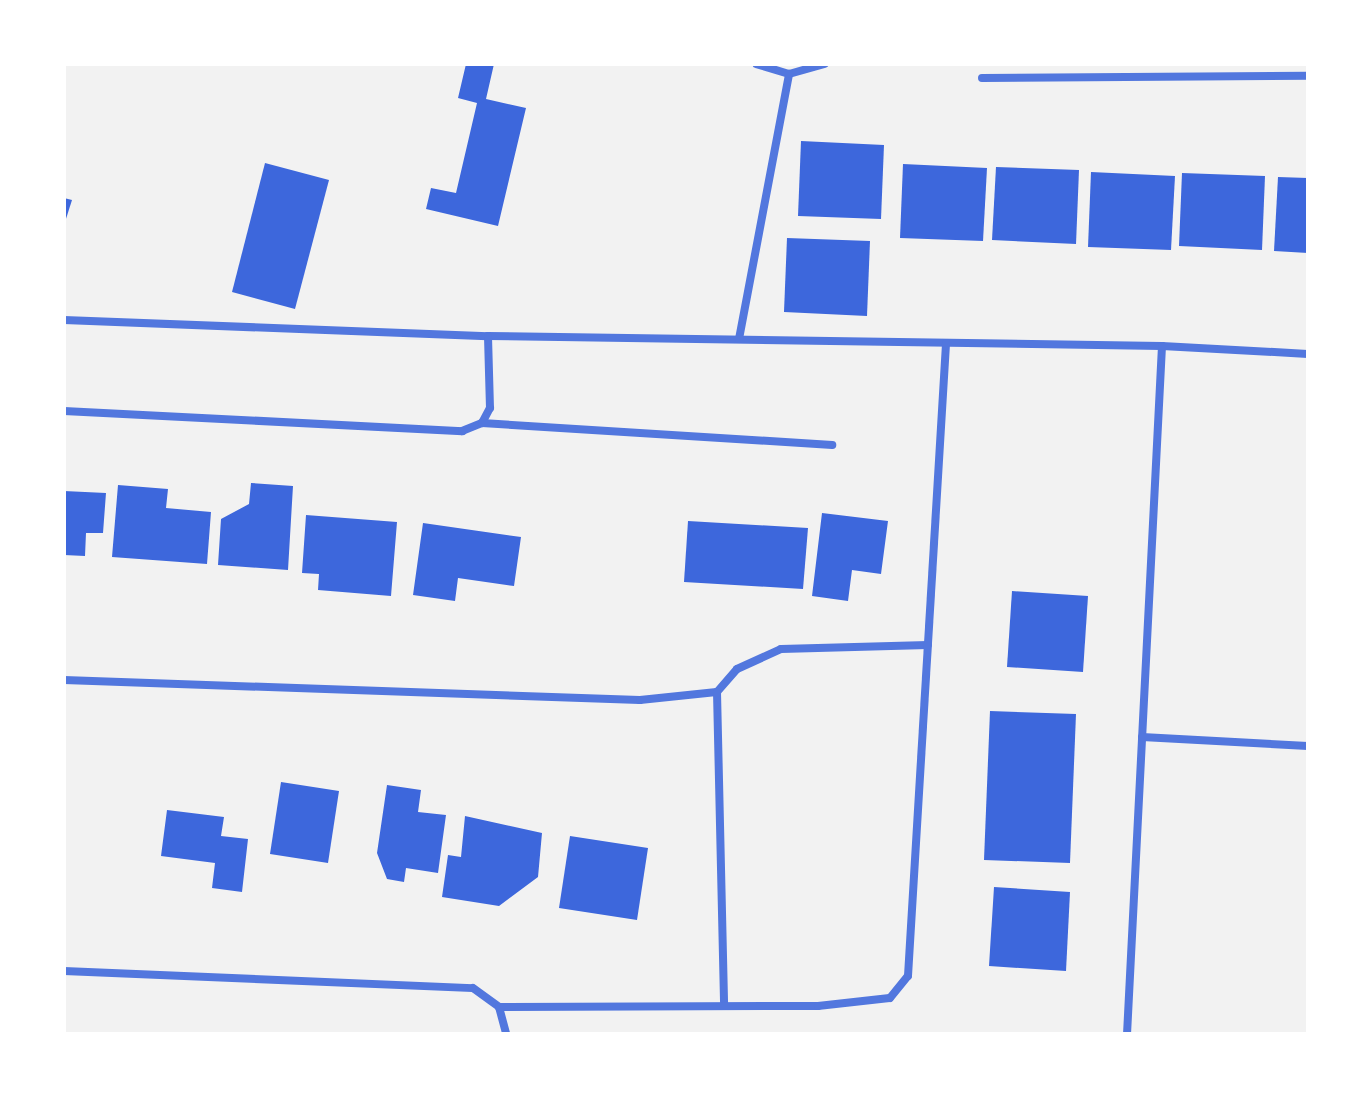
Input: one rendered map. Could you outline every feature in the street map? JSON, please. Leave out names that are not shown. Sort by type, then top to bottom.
[{"type":"street","points":[[756,64],[789,74],[825,64]]},
{"type":"street","points":[[739,339],[789,74]]},
{"type":"street","points":[[982,78],[1308,76]]},
{"type":"street","points":[[64,320],[488,336],[1162,346],[1308,354]]},
{"type":"street","points":[[482,423],[490,408],[488,336]]},
{"type":"street","points":[[64,971],[473,988],[499,1007],[724,1006],[890,998],[908,976],[946,343]]},
{"type":"street","points":[[1127,1034],[1162,346]]},
{"type":"street","points":[[64,411],[462,431],[482,423],[832,445]]},
{"type":"street","points":[[724,1006],[717,692],[737,669],[781,649],[928,645]]},
{"type":"street","points":[[64,680],[640,700],[717,692]]},
{"type":"street","points":[[1142,737],[1308,746]]},
{"type":"street","points":[[499,1007],[506,1034]]},
{"type":"building","points":[[466,64],[494,64],[486,99],[526,108],[498,226],[426,209],[431,188],[456,193],[477,103],[458,98]]},
{"type":"building","points":[[801,141],[884,145],[881,219],[798,216]]},
{"type":"building","points":[[265,163],[329,180],[295,309],[232,292]]},
{"type":"building","points":[[903,164],[987,168],[983,241],[900,238]]},
{"type":"building","points":[[996,167],[1079,170],[1076,244],[992,240]]},
{"type":"building","points":[[1091,172],[1175,176],[1171,250],[1088,247]]},
{"type":"building","points":[[1182,173],[1265,176],[1262,250],[1179,246]]},
{"type":"building","points":[[1278,177],[1308,178],[1308,253],[1274,251]]},
{"type":"building","points":[[64,198],[72,200],[65,222],[64,222]]},
{"type":"building","points":[[787,238],[870,241],[867,316],[784,312]]},
{"type":"building","points":[[251,483],[293,486],[288,570],[218,565],[221,519],[249,504]]},
{"type":"building","points":[[118,485],[168,489],[166,508],[211,512],[207,564],[112,557]]},
{"type":"building","points":[[64,491],[106,493],[103,533],[86,533],[85,556],[64,555]]},
{"type":"building","points":[[822,513],[888,521],[881,574],[852,570],[848,601],[812,596]]},
{"type":"building","points":[[306,515],[397,522],[391,596],[318,590],[319,574],[302,573]]},
{"type":"building","points":[[688,521],[808,528],[803,589],[684,582]]},
{"type":"building","points":[[423,523],[521,537],[514,586],[458,578],[455,601],[413,595]]},
{"type":"building","points":[[1012,591],[1088,596],[1083,672],[1007,667]]},
{"type":"building","points":[[990,711],[1076,714],[1070,863],[984,860]]},
{"type":"building","points":[[281,782],[339,791],[328,863],[270,854]]},
{"type":"building","points":[[387,785],[421,790],[418,812],[446,815],[438,873],[406,868],[404,882],[387,879],[377,853]]},
{"type":"building","points":[[167,810],[224,817],[221,836],[248,839],[242,892],[212,888],[215,863],[161,856]]},
{"type":"building","points":[[465,816],[542,833],[538,877],[499,906],[442,897],[448,855],[461,857]]},
{"type":"building","points":[[570,836],[648,848],[637,920],[559,908]]},
{"type":"building","points":[[994,887],[1070,892],[1066,971],[989,966]]}]
